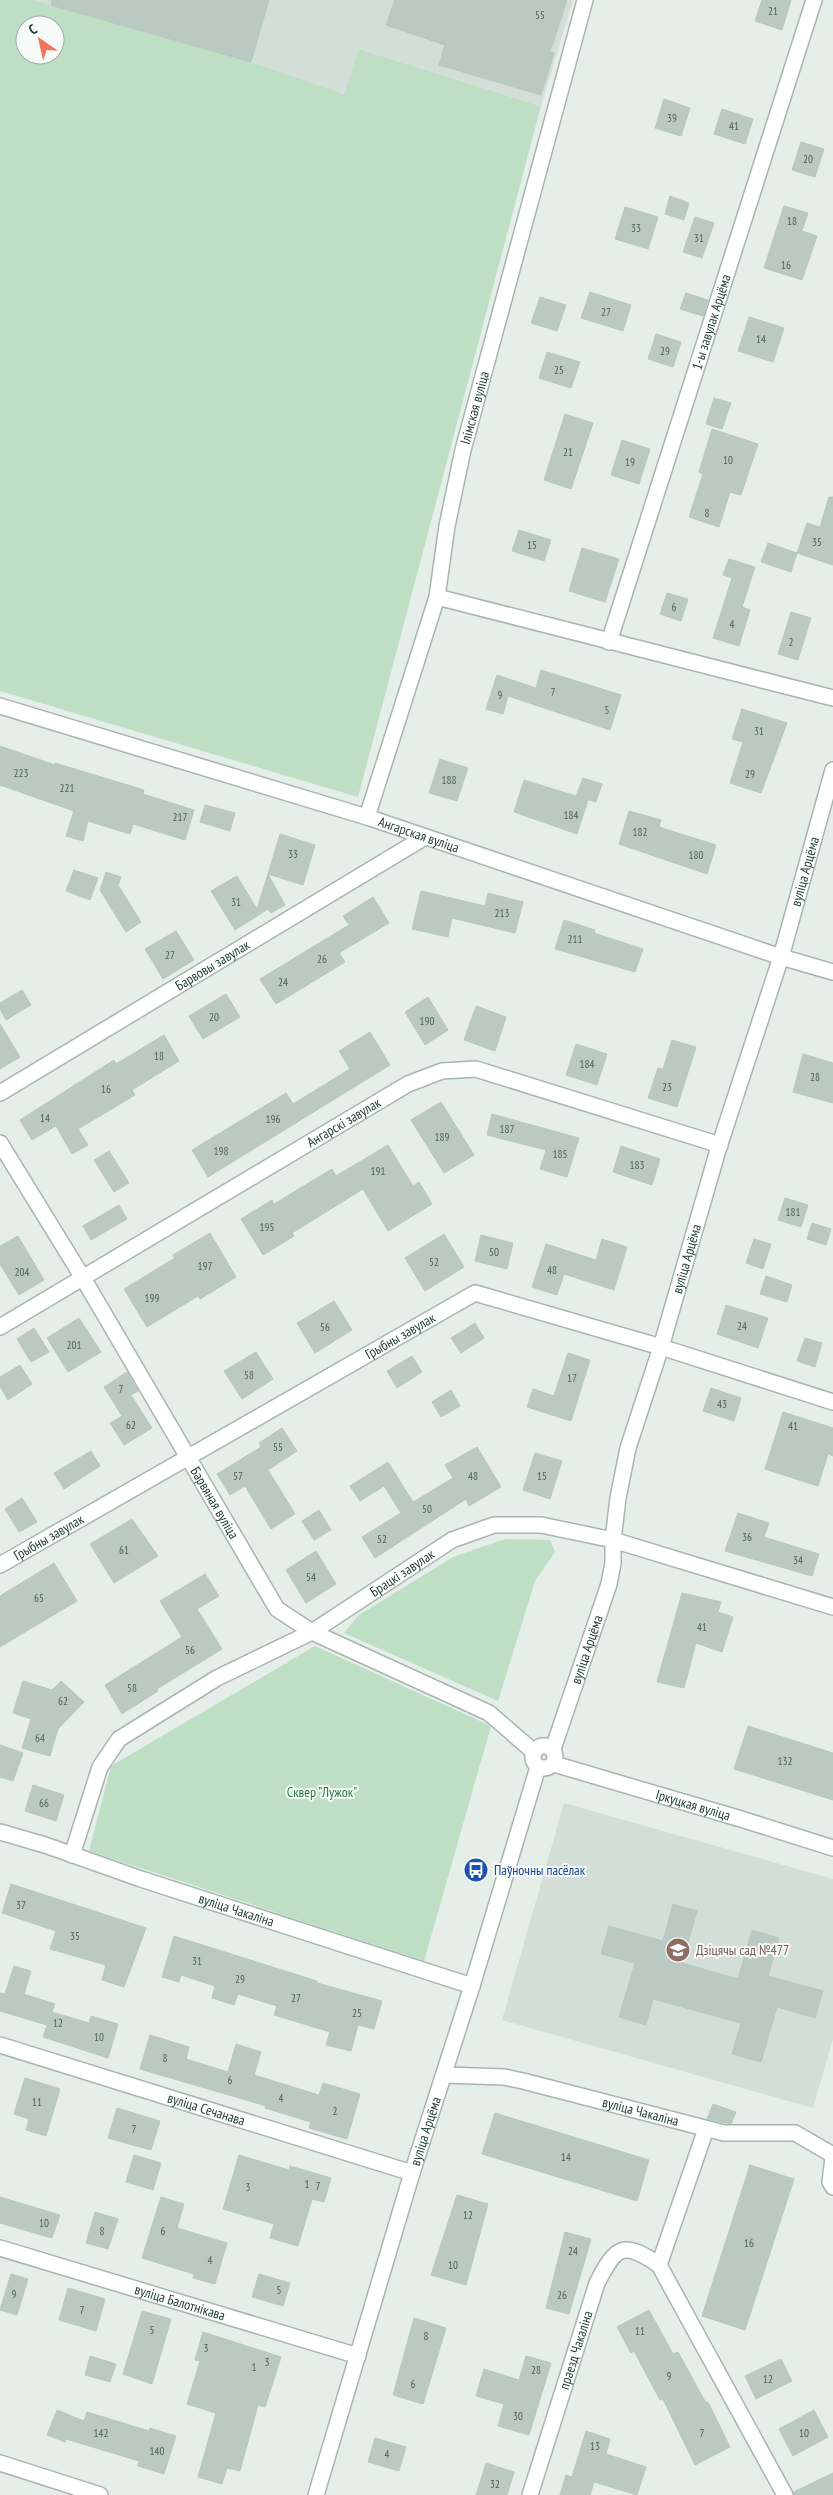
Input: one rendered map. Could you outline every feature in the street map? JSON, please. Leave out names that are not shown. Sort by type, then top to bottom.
[{"type":"street","name":"Ілімская вуліца","points":[[368,817],[437,597],[447,526],[463,450],[585,0]]},
{"type":"street","name":"1-ы завулак Арцёма","points":[[610,642],[749,198],[790,81],[814,0]]},
{"type":"street","points":[[437,597],[833,698]]},
{"type":"street","name":"Ангарская вуліца","points":[[0,706],[368,817],[781,957],[833,972]]},
{"type":"street","name":"вуліца Арцёма","points":[[553,1757],[609,1584],[613,1563],[613,1540],[618,1498],[628,1448],[661,1348],[720,1145],[781,957],[833,770]]},
{"type":"street","name":"Барвовы завулак","points":[[0,1093],[425,837]]},
{"type":"street","name":"Ангарскі завулак","points":[[0,1327],[408,1084],[442,1071],[476,1069],[720,1145]]},
{"type":"street","name":"Барвяная вуліца","points":[[0,1143],[83,1278],[277,1609],[312,1632],[489,1713],[534,1752]]},
{"type":"street","name":"Грыбны завулак","points":[[0,1565],[475,1292],[833,1402]]},
{"type":"street","name":"Брацкі завулак","points":[[72,1855],[100,1767],[119,1738],[217,1678],[312,1632],[452,1540],[473,1530],[494,1525],[541,1524],[613,1540],[833,1607]]},
{"type":"street","points":[[543,1746],[553,1757],[548,1768],[538,1767],[533,1760],[534,1752],[543,1746]]},
{"type":"street","name":"Іркуцкая вуліца","points":[[553,1757],[833,1848]]},
{"type":"street","name":"вуліца Арцёма","points":[[316,2495],[412,2173],[445,2076],[538,1767]]},
{"type":"street","name":"вуліца Чакаліна","points":[[0,1832],[472,1986]]},
{"type":"street","name":"вуліца Сечанава","points":[[0,2045],[412,2173]]},
{"type":"street","name":"вуліца Чакаліна","points":[[445,2076],[504,2077],[724,2133],[795,2133],[833,2156],[830,2182],[833,2187]]},
{"type":"street","points":[[659,2265],[706,2129]]},
{"type":"street","name":"вуліца Балотнікава","points":[[0,2248],[358,2356]]},
{"type":"street","name":"праезд Чакаліна","points":[[530,2495],[597,2283],[606,2264],[621,2250],[639,2251],[659,2265],[786,2495]]},
{"type":"street","points":[[0,2463],[100,2495]]},
{"type":"shaded area","points":[[34,0],[573,0],[541,106],[360,49],[344,94],[251,62]]},
{"type":"shaded area","name":"Дзіцячы сад №477","points":[[564,1803],[833,1879],[833,2039],[813,2108],[502,2020]]},
{"type":"green space","points":[[0,0],[34,0],[251,62],[344,94],[359,49],[541,106],[358,797],[0,691]]},
{"type":"green space","points":[[505,1539],[550,1540],[555,1552],[535,1581],[498,1701],[344,1633],[359,1615],[453,1557]]},
{"type":"green space","name":"Сквер \"Лужок\"","points":[[315,1646],[491,1726],[424,1961],[89,1851],[111,1766]]},
{"type":"building","points":[[52,0],[269,0],[251,62],[51,5]]},
{"type":"building","points":[[395,0],[567,0],[550,52],[554,53],[541,95],[439,65],[445,45],[386,25]]},
{"type":"building","points":[[762,0],[791,0],[782,30],[755,21]]},
{"type":"building","points":[[664,99],[690,108],[681,136],[655,128]]},
{"type":"building","points":[[722,109],[753,119],[745,144],[714,134]]},
{"type":"building","points":[[801,142],[824,149],[815,177],[792,170]]},
{"type":"building","points":[[670,196],[689,203],[684,220],[665,214]]},
{"type":"building","points":[[784,206],[808,213],[802,231],[817,236],[802,280],[764,268]]},
{"type":"building","points":[[625,207],[658,217],[648,249],[615,239]]},
{"type":"building","points":[[695,217],[714,223],[702,258],[683,252]]},
{"type":"building","points":[[590,292],[631,305],[623,331],[581,318]]},
{"type":"building","points":[[686,293],[708,300],[703,316],[680,309]]},
{"type":"building","points":[[540,297],[566,305],[557,331],[531,323]]},
{"type":"building","points":[[749,317],[784,328],[773,362],[738,351]]},
{"type":"building","points":[[656,334],[681,342],[673,367],[648,359]]},
{"type":"building","points":[[547,352],[580,362],[571,388],[539,378]]},
{"type":"building","points":[[714,398],[731,403],[722,429],[706,424]]},
{"type":"building","points":[[565,414],[593,423],[571,489],[544,480]]},
{"type":"building","points":[[712,429],[758,444],[741,495],[730,492],[719,527],[689,517],[703,474],[699,472]]},
{"type":"building","points":[[622,440],[650,449],[639,484],[611,475]]},
{"type":"building","points":[[829,497],[833,497],[833,565],[797,553],[807,523],[820,527]]},
{"type":"building","points":[[519,530],[551,540],[544,561],[512,551]]},
{"type":"building","points":[[768,543],[797,553],[791,572],[761,562]]},
{"type":"building","points":[[582,548],[619,559],[605,602],[569,591]]},
{"type":"building","points":[[729,559],[755,567],[742,607],[750,610],[739,646],[713,638],[732,578],[723,575]]},
{"type":"building","points":[[667,593],[688,599],[681,621],[660,614]]},
{"type":"building","points":[[791,612],[811,618],[798,660],[778,654]]},
{"type":"building","points":[[541,670],[621,695],[610,730],[508,696],[503,714],[486,709],[497,675],[536,688]]},
{"type":"building","points":[[742,709],[787,723],[761,793],[730,783],[743,742],[732,739]]},
{"type":"building","points":[[0,746],[55,765],[55,763],[144,790],[143,794],[194,810],[185,840],[133,824],[130,834],[88,821],[83,841],[66,836],[74,811],[0,785]]},
{"type":"building","points":[[440,759],[468,768],[457,801],[429,793]]},
{"type":"building","points":[[583,778],[602,784],[596,802],[583,798],[588,800],[577,834],[514,812],[524,780],[576,796]]},
{"type":"building","points":[[205,805],[235,813],[230,831],[200,822]]},
{"type":"building","points":[[629,811],[661,820],[659,827],[716,845],[707,874],[619,844]]},
{"type":"building","points":[[280,834],[315,845],[303,885],[268,874]]},
{"type":"building","points":[[74,870],[98,878],[90,900],[66,891]]},
{"type":"building","points":[[106,872],[121,877],[118,885],[141,922],[126,932],[100,890]]},
{"type":"building","points":[[268,874],[285,905],[271,913],[268,909],[235,930],[211,891],[237,876],[257,909]]},
{"type":"building","points":[[421,891],[485,906],[488,893],[523,902],[515,933],[452,918],[448,937],[412,929]]},
{"type":"building","points":[[373,897],[389,923],[339,953],[345,962],[276,1004],[260,979],[349,925],[343,916]]},
{"type":"building","points":[[564,920],[595,930],[594,933],[643,949],[635,972],[555,949]]},
{"type":"building","points":[[176,931],[194,960],[163,979],[145,949]]},
{"type":"building","points":[[22,990],[31,1005],[6,1020],[0,1009],[0,1003]]},
{"type":"building","points":[[226,994],[240,1017],[203,1039],[189,1016]]},
{"type":"building","points":[[428,997],[448,1030],[425,1045],[405,1012]]},
{"type":"building","points":[[476,1006],[506,1017],[495,1051],[464,1040]]},
{"type":"building","points":[[0,1024],[20,1057],[0,1069]]},
{"type":"building","points":[[370,1032],[390,1065],[208,1177],[192,1150],[286,1093],[293,1104],[350,1069],[339,1051]]},
{"type":"building","points":[[164,1035],[179,1061],[132,1090],[135,1095],[78,1129],[88,1145],[72,1154],[56,1126],[32,1140],[20,1120],[114,1060],[116,1064]]},
{"type":"building","points":[[672,1040],[696,1047],[677,1107],[648,1098],[658,1068],[663,1069]]},
{"type":"building","points":[[576,1044],[607,1054],[597,1085],[566,1075]]},
{"type":"building","points":[[803,1054],[833,1063],[833,1103],[793,1092]]},
{"type":"building","points":[[441,1102],[474,1155],[444,1173],[411,1120]]},
{"type":"building","points":[[492,1114],[579,1138],[567,1177],[540,1169],[546,1150],[487,1135]]},
{"type":"building","points":[[388,1145],[413,1186],[419,1182],[432,1204],[388,1231],[363,1189],[292,1233],[294,1236],[263,1255],[241,1219],[272,1200],[274,1204],[332,1169],[336,1176]]},
{"type":"building","points":[[621,1146],[660,1159],[652,1185],[613,1172]]},
{"type":"building","points":[[109,1151],[129,1183],[114,1192],[94,1160]]},
{"type":"building","points":[[785,1198],[808,1205],[801,1227],[778,1220]]},
{"type":"building","points":[[119,1205],[127,1219],[91,1240],[83,1226]]},
{"type":"building","points":[[812,1223],[831,1229],[826,1245],[807,1239]]},
{"type":"building","points":[[210,1233],[236,1277],[200,1299],[198,1296],[147,1327],[124,1289],[175,1258],[173,1255]]},
{"type":"building","points":[[444,1234],[464,1267],[425,1291],[405,1258]]},
{"type":"building","points":[[481,1235],[513,1243],[507,1269],[475,1261]]},
{"type":"building","points":[[18,1236],[44,1280],[19,1295],[0,1264],[0,1246]]},
{"type":"building","points":[[602,1239],[627,1247],[614,1290],[564,1274],[557,1295],[532,1287],[546,1244],[596,1260]]},
{"type":"building","points":[[754,1239],[771,1244],[763,1269],[746,1263]]},
{"type":"building","points":[[766,1276],[792,1285],[787,1302],[760,1294]]},
{"type":"building","points":[[334,1301],[352,1330],[315,1353],[297,1323]]},
{"type":"building","points":[[726,1305],[768,1318],[758,1348],[717,1334]]},
{"type":"building","points":[[79,1318],[101,1352],[68,1372],[47,1338]]},
{"type":"building","points":[[475,1323],[484,1338],[461,1353],[451,1338]]},
{"type":"building","points":[[34,1328],[49,1352],[31,1362],[17,1339]]},
{"type":"building","points":[[805,1338],[822,1343],[815,1367],[797,1361]]},
{"type":"building","points":[[256,1352],[273,1379],[242,1399],[224,1371]]},
{"type":"building","points":[[568,1353],[590,1360],[571,1421],[527,1407],[533,1389],[554,1396]]},
{"type":"building","points":[[412,1356],[422,1372],[397,1388],[387,1371]]},
{"type":"building","points":[[20,1365],[32,1384],[8,1400],[0,1386],[0,1377]]},
{"type":"building","points":[[127,1372],[138,1391],[131,1395],[152,1428],[124,1445],[110,1423],[122,1416],[104,1387]]},
{"type":"building","points":[[711,1388],[741,1398],[734,1421],[703,1411]]},
{"type":"building","points":[[451,1390],[460,1406],[441,1417],[432,1402]]},
{"type":"building","points":[[783,1412],[833,1428],[833,1456],[828,1454],[818,1486],[765,1469]]},
{"type":"building","points":[[282,1428],[297,1451],[268,1470],[295,1514],[271,1529],[245,1486],[230,1495],[217,1474],[261,1447],[259,1443]]},
{"type":"building","points":[[477,1447],[501,1487],[469,1506],[466,1499],[375,1558],[362,1537],[401,1513],[384,1486],[360,1501],[350,1486],[388,1462],[413,1502],[453,1478],[445,1465]]},
{"type":"building","points":[[91,1451],[100,1466],[64,1489],[54,1473]]},
{"type":"building","points":[[535,1453],[562,1461],[550,1499],[523,1490]]},
{"type":"building","points":[[22,1498],[37,1522],[19,1532],[5,1509]]},
{"type":"building","points":[[319,1510],[331,1530],[314,1540],[302,1521]]},
{"type":"building","points":[[738,1513],[769,1523],[764,1537],[819,1554],[812,1576],[725,1551]]},
{"type":"building","points":[[132,1519],[158,1556],[114,1583],[90,1544]]},
{"type":"building","points":[[316,1551],[336,1584],[306,1603],[286,1570]]},
{"type":"building","points":[[54,1563],[77,1601],[0,1647],[0,1596]]},
{"type":"building","points":[[205,1574],[219,1596],[197,1609],[222,1649],[157,1689],[158,1691],[122,1714],[105,1685],[182,1637],[160,1601]]},
{"type":"building","points":[[682,1593],[721,1602],[718,1612],[733,1617],[722,1652],[696,1643],[684,1688],[657,1682]]},
{"type":"building","points":[[23,1681],[52,1690],[61,1681],[84,1702],[58,1729],[50,1756],[22,1748],[31,1719],[13,1713]]},
{"type":"building","points":[[748,1726],[833,1753],[833,1800],[734,1769]]},
{"type":"building","points":[[0,1745],[23,1753],[13,1781],[0,1777]]},
{"type":"building","points":[[33,1785],[64,1795],[56,1821],[25,1811]]},
{"type":"building","points":[[11,1884],[146,1928],[124,1987],[102,1980],[106,1965],[50,1949],[56,1931],[2,1913]]},
{"type":"building","points":[[673,1904],[697,1911],[682,1963],[738,1979],[752,1930],[779,1938],[768,1976],[823,1991],[815,2018],[777,2007],[761,2062],[732,2054],[741,2023],[653,1999],[646,2025],[619,2017],[635,1963],[601,1954],[609,1926],[663,1941]]},
{"type":"building","points":[[174,1936],[317,1981],[317,1983],[382,2001],[374,2029],[358,2025],[351,2051],[326,2045],[330,2032],[274,2015],[277,2006],[238,1994],[234,2005],[212,1998],[215,1986],[181,1975],[179,1982],[162,1977]]},
{"type":"building","points":[[14,1966],[31,1971],[24,1994],[55,2004],[52,2012],[89,2023],[91,2016],[118,2024],[108,2058],[43,2037],[47,2025],[0,2011],[0,1993],[5,1994]]},
{"type":"building","points":[[150,2035],[189,2047],[186,2059],[228,2072],[236,2044],[261,2052],[254,2075],[319,2095],[323,2083],[360,2094],[347,2139],[309,2128],[311,2122],[265,2108],[266,2106],[140,2069]]},
{"type":"building","points":[[25,2078],[60,2089],[46,2136],[26,2130],[29,2119],[14,2114]]},
{"type":"building","points":[[713,2104],[736,2112],[731,2124],[707,2119]]},
{"type":"building","points":[[117,2108],[160,2121],[151,2150],[108,2138]]},
{"type":"building","points":[[495,2113],[649,2160],[637,2201],[482,2154]]},
{"type":"building","points":[[134,2155],[161,2163],[153,2190],[126,2182]]},
{"type":"building","points":[[239,2155],[289,2170],[290,2166],[331,2178],[324,2202],[312,2199],[298,2246],[270,2238],[274,2224],[223,2209]]},
{"type":"building","points":[[750,2165],[794,2179],[745,2330],[702,2316]]},
{"type":"building","points":[[457,2195],[488,2204],[466,2285],[431,2275]]},
{"type":"building","points":[[0,2197],[60,2215],[52,2238],[0,2223]]},
{"type":"building","points":[[161,2197],[184,2204],[177,2228],[227,2243],[215,2284],[193,2278],[194,2274],[142,2258]]},
{"type":"building","points":[[95,2212],[118,2219],[108,2249],[86,2243]]},
{"type":"building","points":[[565,2232],[591,2239],[569,2314],[546,2308]]},
{"type":"building","points":[[11,2274],[28,2279],[17,2315],[0,2310]]},
{"type":"building","points":[[259,2274],[290,2283],[283,2306],[252,2297]]},
{"type":"building","points":[[68,2288],[105,2299],[96,2331],[59,2320]]},
{"type":"building","points":[[649,2310],[673,2354],[678,2352],[706,2403],[708,2402],[730,2447],[695,2465],[663,2399],[660,2400],[634,2351],[631,2353],[617,2327]]},
{"type":"building","points":[[142,2311],[171,2319],[152,2384],[123,2374]]},
{"type":"building","points":[[414,2318],[446,2328],[423,2404],[393,2395]]},
{"type":"building","points":[[203,2332],[281,2357],[265,2407],[258,2405],[240,2471],[227,2468],[222,2484],[198,2477],[216,2413],[187,2404],[200,2361],[195,2360]]},
{"type":"building","points":[[90,2356],[116,2364],[110,2382],[85,2375]]},
{"type":"building","points":[[526,2356],[551,2363],[529,2435],[498,2426],[504,2404],[476,2396],[484,2369],[519,2380]]},
{"type":"building","points":[[781,2359],[792,2381],[756,2399],[745,2376]]},
{"type":"building","points":[[57,2410],[84,2421],[87,2412],[149,2431],[150,2428],[176,2436],[164,2474],[138,2466],[139,2461],[66,2439],[65,2442],[47,2435]]},
{"type":"building","points":[[814,2410],[828,2437],[793,2456],[779,2429]]},
{"type":"building","points":[[586,2431],[610,2439],[606,2454],[646,2467],[637,2495],[594,2482],[590,2495],[560,2495],[566,2475],[572,2477]]},
{"type":"building","points":[[375,2438],[406,2447],[399,2471],[368,2462]]},
{"type":"building","points":[[486,2463],[514,2472],[507,2495],[476,2495]]},
{"type":"building","points":[[833,2473],[833,2495],[794,2495],[794,2492]]},
{"type":"place","name":"Паўночны пасёлак","points":[[476,1870]]},
{"type":"place","name":"Дзіцячы сад №477","points":[[678,1950]]}]
